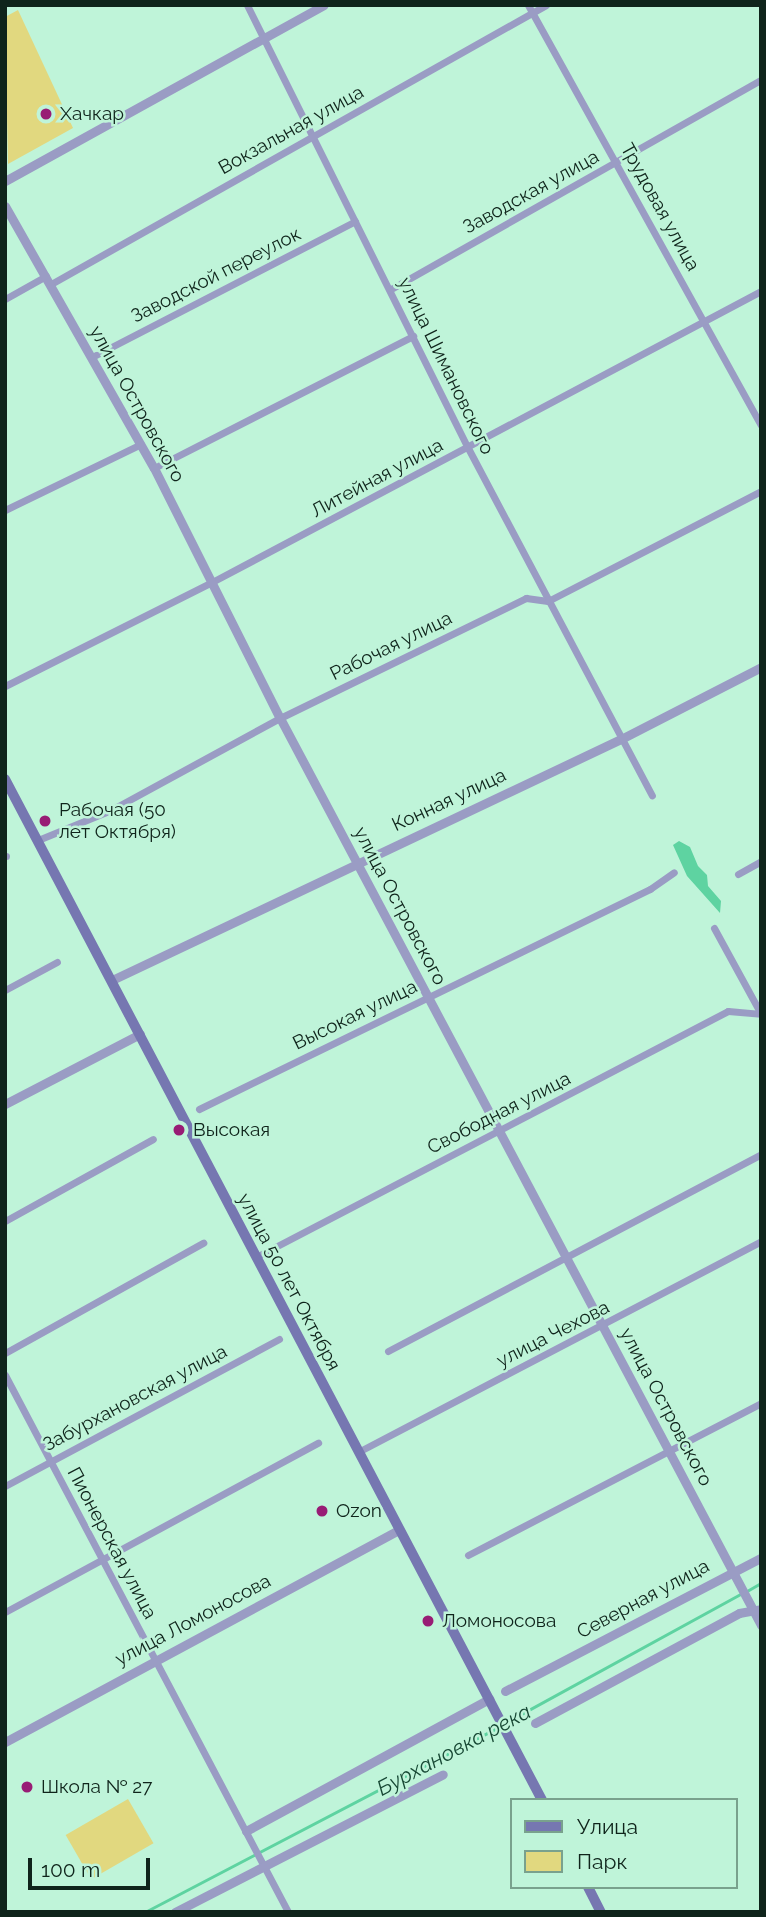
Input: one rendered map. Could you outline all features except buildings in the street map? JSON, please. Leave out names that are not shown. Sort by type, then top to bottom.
[{"type":"main road","name":"улица 50 лет Октября","points":[[5,779],[541,1798]]},
{"type":"main road","points":[[589,1889],[601,1912]]},
{"type":"street","name":"улица Шимановского","points":[[247,5],[468,447],[652,796]]},
{"type":"street","points":[[5,181],[324,5]]},
{"type":"street","name":"Вокзальная улица","points":[[5,299],[49,280],[312,136],[530,9],[546,5]]},
{"type":"street","name":"Трудовая улица","points":[[530,9],[618,161],[761,425]]},
{"type":"street","name":"Заводская улица","points":[[390,289],[761,80]]},
{"type":"street","name":"улица Островского","points":[[5,206],[154,468],[280,718],[565,1258],[739,1584],[755,1609],[761,1625]]},
{"type":"street","name":"Заводской переулок","points":[[92,357],[355,221]]},
{"type":"street","name":"Литейная улица","points":[[5,686],[212,582],[761,291]]},
{"type":"street","points":[[154,468],[413,335]]},
{"type":"street","points":[[5,510],[141,444]]},
{"type":"street","name":"Рабочая улица","points":[[38,840],[111,810],[280,718],[526,598],[548,601],[761,491]]},
{"type":"street","name":"Конная улица","points":[[112,980],[623,738],[761,667]]},
{"type":"street","points":[[738,874],[761,861]]},
{"type":"street","name":"Высокая улица","points":[[199,1109],[674,872]]},
{"type":"street","points":[[714,928],[761,1014]]},
{"type":"street","points":[[5,990],[57,962]]},
{"type":"street","name":"Свободная улица","points":[[256,1257],[728,1011],[761,1014]]},
{"type":"street","points":[[5,1104],[141,1034]]},
{"type":"street","points":[[5,1221],[153,1139]]},
{"type":"street","points":[[388,1351],[761,1154]]},
{"type":"street","name":"улица Чехова","points":[[358,1452],[761,1241]]},
{"type":"street","points":[[5,1353],[203,1244]]},
{"type":"street","name":"Забурхановская улица","points":[[5,1486],[279,1339]]},
{"type":"street","name":"Пионерская улица","points":[[5,1375],[288,1912]]},
{"type":"street","points":[[468,1555],[761,1404]]},
{"type":"street","points":[[5,1612],[318,1443]]},
{"type":"street","name":"улица Ломоносова","points":[[5,1742],[398,1530]]},
{"type":"street","name":"Северная улица","points":[[505,1691],[761,1558]]},
{"type":"street","points":[[534,1723],[739,1613],[755,1609]]},
{"type":"street","points":[[246,1831],[489,1699]]},
{"type":"street","points":[[175,1912],[443,1774]]},
{"type":"green space","points":[[18,10],[73,128],[8,164],[5,17]]},
{"type":"green space","points":[[128,1799],[154,1843],[91,1879],[66,1835]]},
{"type":"shaded area","points":[[679,841],[690,847],[698,866],[707,875],[708,886],[721,901],[720,913],[687,876],[673,845]]},
{"type":"waterway","name":"Бурхановка река","points":[[747,1591],[761,1583]]},
{"type":"waterway","name":"Бурхановка река","points":[[505,1723],[741,1594]]},
{"type":"waterway","name":"Бурхановка река","points":[[145,1912],[499,1727]]},
{"type":"place","name":"Хачкар","points":[[46,114]]},
{"type":"place","name":"Рабочая (50 лет Октября)","points":[[45,821]]},
{"type":"place","name":"Высокая","points":[[179,1130]]},
{"type":"place","name":"Ozon","points":[[322,1511]]},
{"type":"place","name":"Ломоносова","points":[[428,1621]]},
{"type":"place","name":"Школа № 27","points":[[27,1787]]}]
